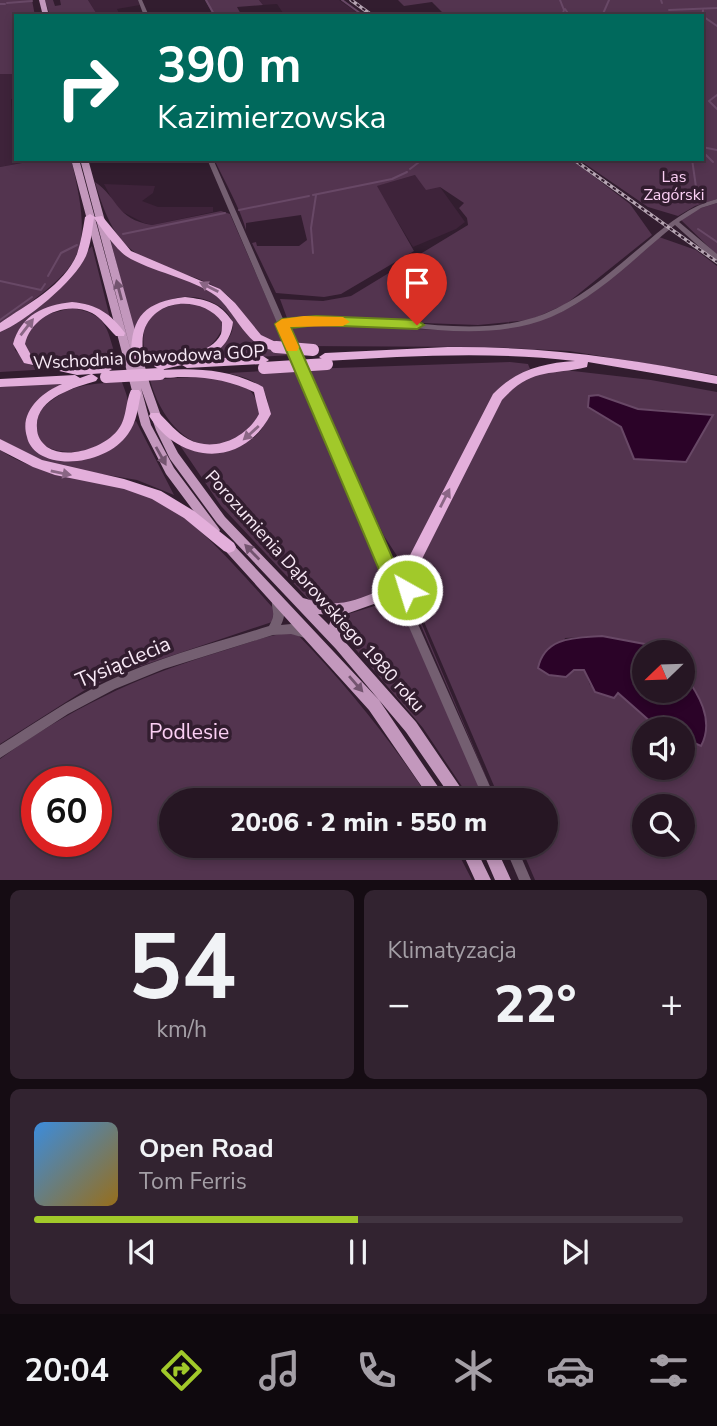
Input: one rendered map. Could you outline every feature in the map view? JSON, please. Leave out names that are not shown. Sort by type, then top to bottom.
[{"type":"highway","points":[[0,328],[49,292],[72,270],[81,255],[94,217],[128,253],[216,290],[228,300],[241,321],[259,340],[276,346],[369,354]]},
{"type":"highway","points":[[137,356],[138,330],[147,315],[159,307],[191,299],[211,304],[224,313],[226,331],[214,349],[159,369]]},
{"type":"highway","points":[[80,370],[28,360],[19,344],[25,326],[52,309],[81,307],[99,312],[120,333]]},
{"type":"highway","name":"Wschodnia Obwodowa GOP","points":[[326,360],[369,354],[522,352],[589,358],[717,380]]},
{"type":"highway","name":"Wschodnia Obwodowa GOP","points":[[0,375],[80,370],[106,373],[326,360],[460,358],[583,364],[717,387]]},
{"type":"highway","name":"Wschodnia Obwodowa GOP","points":[[159,369],[195,372],[263,364]]},
{"type":"highway","points":[[404,593],[415,559],[497,397],[510,383],[529,372],[583,364]]},
{"type":"highway","points":[[155,416],[178,439],[201,448],[228,446],[253,433],[265,414],[259,390],[240,380],[195,372]]},
{"type":"highway","name":"Wschodnia Obwodowa GOP","points":[[0,383],[92,378],[106,373]]},
{"type":"highway","points":[[92,378],[62,388],[40,404],[30,426],[38,446],[55,455],[72,457],[107,446],[118,438],[129,422],[135,393]]},
{"type":"highway","points":[[0,444],[46,469],[130,485],[158,495],[191,513],[229,547]]},
{"type":"main road","name":"Porozumienia Dąbrowskiego 1980 roku","points":[[76,161],[155,416],[174,456],[205,500],[340,645],[411,727],[454,788]]},
{"type":"main road","name":"Porozumienia Dąbrowskiego 1980 roku","points":[[84,161],[94,217],[135,393],[146,425],[170,471],[229,547],[374,705],[432,788]]},
{"type":"main road","points":[[393,580],[401,581],[404,593],[392,598],[387,593],[386,585],[393,580]]},
{"type":"main road","points":[[299,601],[323,611],[342,610],[387,593]]},
{"type":"main road","points":[[340,645],[335,623],[342,610]]},
{"type":"main road","points":[[472,858],[483,880]]},
{"type":"main road","points":[[493,858],[503,880]]},
{"type":"street","points":[[211,161],[393,580]]},
{"type":"street","points":[[282,324],[316,320],[491,327],[529,322],[574,302],[694,208],[717,201]]},
{"type":"street","points":[[675,222],[684,227],[694,242],[717,258]]},
{"type":"street","points":[[404,593],[485,788]]},
{"type":"street","points":[[272,629],[280,617],[276,598]]},
{"type":"street","name":"Tysiąclecia","points":[[0,752],[64,710],[118,682],[164,664],[272,629],[291,629],[310,634]]},
{"type":"street","points":[[516,858],[525,880]]},
{"type":"shaded area","points":[[88,0],[138,0],[140,5],[117,9],[120,14],[97,14]]},
{"type":"shaded area","points":[[259,0],[339,0],[359,14],[292,14],[283,13],[277,4],[263,5]]},
{"type":"shaded area","points":[[0,74],[14,74],[14,99],[11,99],[14,161],[22,163],[0,167]]},
{"type":"shaded area","points":[[415,175],[440,187],[465,222],[456,229],[413,247],[376,186]]},
{"type":"shaded area","points":[[104,184],[155,186],[153,193],[142,201],[158,207],[213,207],[213,212],[152,225],[144,223],[117,209]]},
{"type":"shaded area","points":[[598,395],[638,409],[713,415],[686,462],[634,459],[621,427],[588,407],[589,396]]},
{"type":"shaded area","points":[[602,636],[632,642],[632,704],[695,704],[695,691],[703,707],[706,726],[701,746],[695,743],[695,717],[645,717],[618,693],[614,698],[595,692],[584,670],[574,670],[566,677],[549,675],[538,668],[547,650],[554,644]]},
{"type":"green space","points":[[0,0],[32,0],[35,14],[14,14],[14,74],[0,74]]},
{"type":"green space","points":[[45,0],[53,0],[55,6],[61,5],[60,0],[88,0],[97,14],[49,14]]},
{"type":"green space","points":[[205,0],[259,0],[263,5],[237,7],[241,14],[213,14]]},
{"type":"green space","name":"Las Zagórski","points":[[398,0],[717,0],[717,199],[695,206],[678,216],[648,207],[581,161],[704,161],[704,14],[444,14],[432,2],[404,6]]},
{"type":"green space","points":[[71,161],[82,220],[81,241],[75,258],[64,273],[0,325],[0,167],[22,163]]},
{"type":"green space","points":[[215,161],[574,161],[630,204],[652,235],[566,304],[530,320],[478,325],[287,318],[280,299],[323,301],[351,296],[468,225],[467,218],[459,208],[464,203],[440,187],[426,190],[415,175],[377,186],[414,251],[341,294],[324,297],[276,293],[252,243],[256,242],[257,246],[299,246],[307,240],[301,215],[246,223],[246,230]]},
{"type":"green space","points":[[95,182],[124,213],[152,225],[221,211],[230,214],[287,345],[274,343],[257,333],[235,303],[216,287],[159,266],[132,250],[114,229]]},
{"type":"green space","name":"Las Zagórski","points":[[717,203],[717,255],[681,220],[692,211]]},
{"type":"green space","points":[[659,237],[696,250],[717,266],[717,375],[569,351],[487,347],[297,346],[290,330],[309,323],[441,330],[476,329],[539,320],[565,310],[590,295]]},
{"type":"green space","points":[[110,238],[130,258],[202,286],[220,298],[244,329],[290,351],[291,355],[192,361],[221,346],[231,334],[233,324],[228,314],[219,306],[192,297],[178,297],[166,302],[134,332]]},
{"type":"green space","points":[[92,246],[110,318],[92,306],[74,303],[49,307],[38,312],[20,328],[15,350],[30,365],[51,369],[0,372],[0,331],[46,297]]},
{"type":"green space","points":[[197,302],[224,319],[215,341],[196,355],[184,359],[147,361],[144,334],[152,316],[170,306]]},
{"type":"green space","points":[[71,308],[94,315],[100,320],[108,333],[118,363],[73,367],[32,359],[22,343],[38,317]]},
{"type":"green space","points":[[510,362],[528,364],[530,369],[509,381],[407,571],[384,536],[307,369]]},
{"type":"green space","points":[[299,369],[382,569],[381,580],[376,589],[368,596],[347,604],[313,604],[221,506],[179,444],[221,446],[244,443],[252,439],[264,426],[267,400],[258,385],[244,377],[228,373]]},
{"type":"green space","points":[[556,369],[651,380],[717,392],[717,880],[535,880],[526,858],[558,858],[558,788],[495,788],[425,624],[425,598],[415,574],[420,556],[491,412],[518,381]],"holes":[[[598,395],[638,409],[665,410],[621,427],[588,407]]]},
{"type":"green space","points":[[204,376],[225,378],[242,384],[258,403],[261,414],[245,432],[228,443],[211,446],[195,442],[181,433],[168,419],[150,380]]},
{"type":"green space","points":[[309,379],[332,422],[382,540],[394,561],[406,573],[404,575],[396,571],[386,552]]},
{"type":"green space","points":[[66,382],[55,388],[26,430],[34,449],[84,459],[136,421],[174,495],[137,480],[48,465],[0,439],[0,387]]},
{"type":"green space","points":[[122,382],[128,401],[125,418],[118,431],[106,441],[77,452],[47,447],[36,438],[37,413],[66,391],[86,385]]},
{"type":"green space","points":[[0,450],[37,468],[128,488],[164,504],[215,545],[246,578],[274,609],[272,622],[132,669],[88,688],[0,744]]},
{"type":"green space","points":[[414,578],[422,596],[421,622],[491,788],[416,614],[410,585]]},
{"type":"green space","points":[[384,603],[396,607],[407,621],[480,788],[463,788],[423,728],[340,631],[345,615]]},
{"type":"green space","name":"Podlesie","points":[[279,634],[298,635],[351,694],[422,788],[159,788],[159,858],[461,858],[472,880],[0,880],[0,759],[77,710],[130,684]]},
{"type":"waterway","points":[[206,0],[214,14]]},
{"type":"waterway","points":[[342,0],[361,14]]},
{"type":"waterway","points":[[560,0],[563,14]]},
{"type":"waterway","points":[[603,14],[609,0]]},
{"type":"waterway","points":[[7,3],[32,1]]},
{"type":"waterway","points":[[0,4],[5,4]]},
{"type":"waterway","points":[[669,10],[717,8]]},
{"type":"waterway","points":[[565,9],[569,14]]},
{"type":"waterway","points":[[703,10],[703,14]]},
{"type":"waterway","points":[[704,17],[717,26]]},
{"type":"waterway","points":[[717,95],[709,101],[717,109]]},
{"type":"waterway","points":[[704,147],[717,150]]},
{"type":"waterway","points":[[704,153],[713,162]]},
{"type":"waterway","points":[[410,169],[420,161]]},
{"type":"waterway","points":[[692,161],[696,187]]},
{"type":"waterway","points":[[313,195],[392,179],[407,172]]},
{"type":"waterway","points":[[313,253],[311,228],[316,195]]},
{"type":"waterway","points":[[239,210],[309,196]]},
{"type":"waterway","points":[[123,234],[225,213]]},
{"type":"waterway","points":[[698,229],[717,242]]},
{"type":"waterway","points":[[48,276],[61,253],[77,245]]},
{"type":"waterway","points":[[0,281],[41,290],[45,284]]},
{"type":"waterway","points":[[0,320],[32,297]]},
{"type":"railway","points":[[351,0],[370,14]]},
{"type":"railway","points":[[576,161],[717,262]]},
{"type":"slow traffic","points":[[292,347],[282,324],[304,321],[343,322]]},
{"type":"route","points":[[407,590],[403,582],[393,580],[282,324],[316,320],[417,325]]}]
